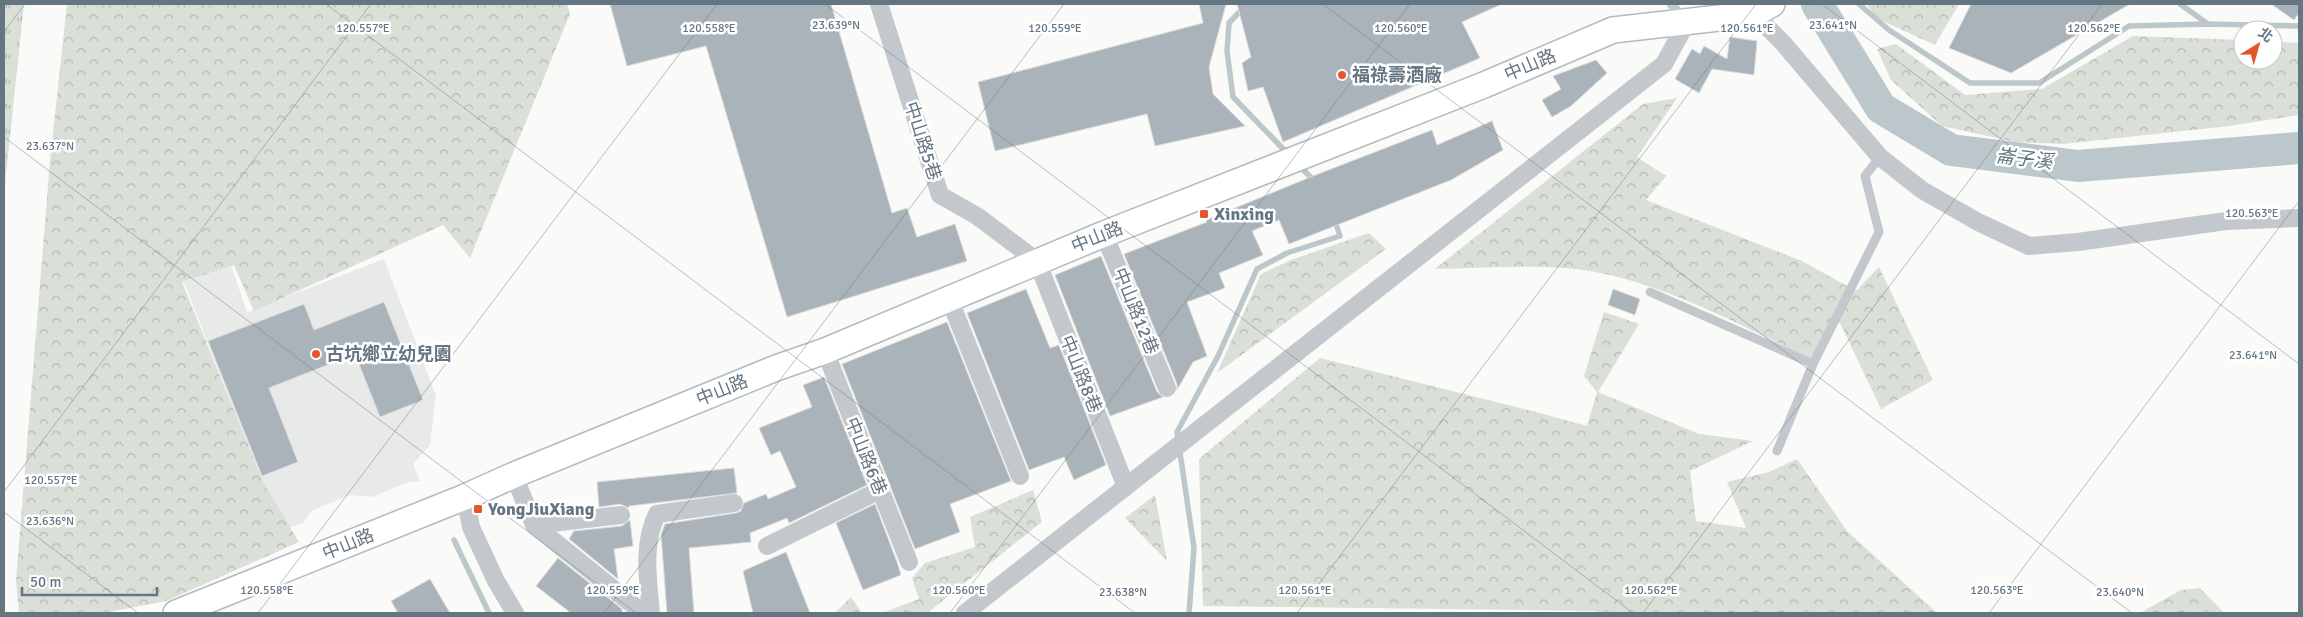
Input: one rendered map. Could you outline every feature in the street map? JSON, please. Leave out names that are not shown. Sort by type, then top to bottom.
[{"type":"main road","name":"中山路","points":[[176,613],[465,497],[514,475],[776,368],[825,351],[1037,261],[1484,85],[1613,30],[1679,13],[1763,9]]},
{"type":"street","name":"中山路5巷","points":[[878,4],[940,195],[977,216],[1037,261]]},
{"type":"street","points":[[1763,9],[1783,43],[1880,157],[1922,190],[1978,222],[2028,246],[2078,242],[2226,221],[2299,218]]},
{"type":"street","points":[[965,613],[1664,64],[1679,13]]},
{"type":"street","name":"中山路12巷","points":[[1104,234],[1167,388]]},
{"type":"street","name":"中山路8巷","points":[[1037,261],[1126,487]]},
{"type":"street","points":[[949,298],[1020,476]]},
{"type":"street","name":"中山路6巷","points":[[825,351],[909,562]]},
{"type":"street","points":[[514,475],[534,525],[643,613]]},
{"type":"street","points":[[767,546],[880,490]]},
{"type":"street","points":[[465,497],[470,527],[514,613]]},
{"type":"street","points":[[652,613],[647,568],[650,529],[657,514],[734,503]]},
{"type":"street","points":[[534,525],[621,515]]},
{"type":"lane","points":[[1777,451],[1813,364],[1879,232],[1865,176],[1880,157]]},
{"type":"lane","points":[[1650,292],[1813,364]]},
{"type":"shaded area","name":"古坑鄉立幼兒園","points":[[384,259],[436,396],[430,445],[413,464],[420,481],[406,483],[372,497],[350,495],[311,511],[303,523],[281,530],[184,282],[231,265],[247,312]]},
{"type":"green space","points":[[4,4],[24,4],[4,193]]},
{"type":"green space","points":[[67,4],[567,4],[570,14],[470,258],[443,225],[254,311],[234,265],[182,282],[263,482],[299,542],[166,601],[104,613],[19,613],[16,580],[50,161]]},
{"type":"green space","points":[[1867,4],[1959,4],[1935,45],[1876,18]]},
{"type":"green space","points":[[2133,36],[2233,40],[2233,70],[2283,70],[2283,42],[2299,43],[2299,115],[2229,126],[2063,144],[2015,142],[1942,126],[1891,80],[1877,49],[1896,44],[1965,95],[2042,89]]},
{"type":"green space","points":[[1677,98],[1637,157],[1666,176],[1646,200],[1802,261],[1856,291],[1879,267],[1933,380],[1881,409],[1840,323],[1828,324],[1815,361],[1693,303],[1629,280],[1596,272],[1548,267],[1435,269],[1643,104]]},
{"type":"green space","points":[[1369,233],[1386,249],[1217,373],[1261,274],[1291,260]]},
{"type":"green space","points":[[1604,312],[1639,324],[1598,392],[1699,434],[1753,441],[1690,471],[1696,521],[1746,528],[1727,482],[1769,472],[1797,459],[1847,531],[1937,613],[1596,613],[1596,611],[1203,606],[1199,459],[1320,358],[1587,426],[1597,392],[1584,376]]},
{"type":"green space","points":[[1033,490],[1042,522],[927,613],[882,613],[919,599],[912,578],[925,563],[975,547],[970,517]]},
{"type":"green space","points":[[1155,495],[1167,561],[1125,518]]},
{"type":"green space","points":[[2200,588],[2224,613],[2140,613],[2181,590]]},
{"type":"green space","points":[[851,597],[862,613],[835,613]]},
{"type":"building","points":[[610,4],[831,4],[892,213],[907,208],[917,237],[955,224],[967,261],[787,317],[706,46],[627,66]]},
{"type":"building","points":[[1199,4],[1226,4],[1209,67],[1213,94],[1245,126],[1155,146],[1147,114],[995,151],[978,82],[1203,23]]},
{"type":"building","name":"福祿壽酒廠","points":[[1237,4],[1502,4],[1462,22],[1480,58],[1283,142],[1263,87],[1248,91],[1242,63],[1251,57]]},
{"type":"building","points":[[1971,4],[2130,4],[2011,73],[1949,48]]},
{"type":"building","points":[[2271,4],[2299,4],[2299,13],[2294,20]]},
{"type":"building","points":[[1730,37],[1757,41],[1754,75],[1712,69],[1699,93],[1675,79],[1692,49],[1700,54],[1704,46],[1727,59]]},
{"type":"building","points":[[1596,60],[1607,73],[1571,106],[1552,117],[1542,100],[1561,89],[1553,76]]},
{"type":"building","points":[[1492,121],[1503,150],[1451,180],[1289,244],[1279,220],[1252,231],[1263,255],[1219,273],[1225,288],[1187,302],[1207,356],[1193,362],[1177,390],[1177,384],[1124,254],[1207,222],[1206,220],[1313,176],[1432,130],[1437,145]]},
{"type":"building","points":[[1101,256],[1157,392],[1163,397],[1110,416],[1055,275]]},
{"type":"building","points":[[1026,289],[1050,348],[1059,345],[1106,465],[1074,480],[1064,457],[1029,470],[967,313]]},
{"type":"building","points":[[1613,289],[1640,299],[1635,315],[1608,305]]},
{"type":"building","points":[[384,302],[423,400],[380,417],[355,354],[269,388],[298,462],[262,476],[208,341],[304,304],[314,330]]},
{"type":"building","points":[[947,322],[1011,481],[950,504],[960,532],[915,549],[842,364]]},
{"type":"building","points":[[824,377],[867,485],[789,523],[787,518],[750,533],[751,542],[689,548],[694,613],[667,613],[661,534],[665,524],[736,513],[741,511],[744,503],[766,494],[768,499],[796,487],[780,451],[771,455],[759,428],[812,407],[803,385]]},
{"type":"building","points":[[734,468],[737,493],[629,506],[629,508],[620,504],[599,507],[597,482]]},
{"type":"building","points":[[875,504],[901,575],[863,590],[836,523]]},
{"type":"building","points":[[630,520],[633,546],[614,549],[618,579],[569,539],[574,531],[622,526]]},
{"type":"building","points":[[786,552],[810,613],[753,613],[743,571]]},
{"type":"building","points":[[558,558],[622,609],[622,613],[571,613],[536,586]]},
{"type":"building","points":[[430,579],[450,613],[398,613],[391,601]]},
{"type":"waterway","points":[[1247,4],[1229,23],[1227,51],[1233,97],[1289,155]]},
{"type":"waterway","name":"崙子溪","points":[[1817,4],[1881,108],[1951,150],[2078,166],[2299,148]]},
{"type":"waterway","points":[[1859,4],[1889,30],[1970,83],[2039,83],[2129,26],[2208,24],[2299,26]]},
{"type":"waterway","points":[[2180,4],[2208,24]]},
{"type":"waterway","points":[[1299,165],[1315,182]]},
{"type":"waterway","points":[[1189,613],[1194,548],[1177,432],[1218,356],[1257,269],[1287,253],[1340,236],[1334,218]]},
{"type":"waterway","points":[[454,540],[489,613]]},
{"type":"place","name":"福祿壽酒廠","points":[[1342,75]]},
{"type":"place","name":"Xinxing","points":[[1204,214]]},
{"type":"place","name":"古坑鄉立幼兒園","points":[[316,354]]},
{"type":"place","name":"YongJiuXiang","points":[[478,509]]}]
